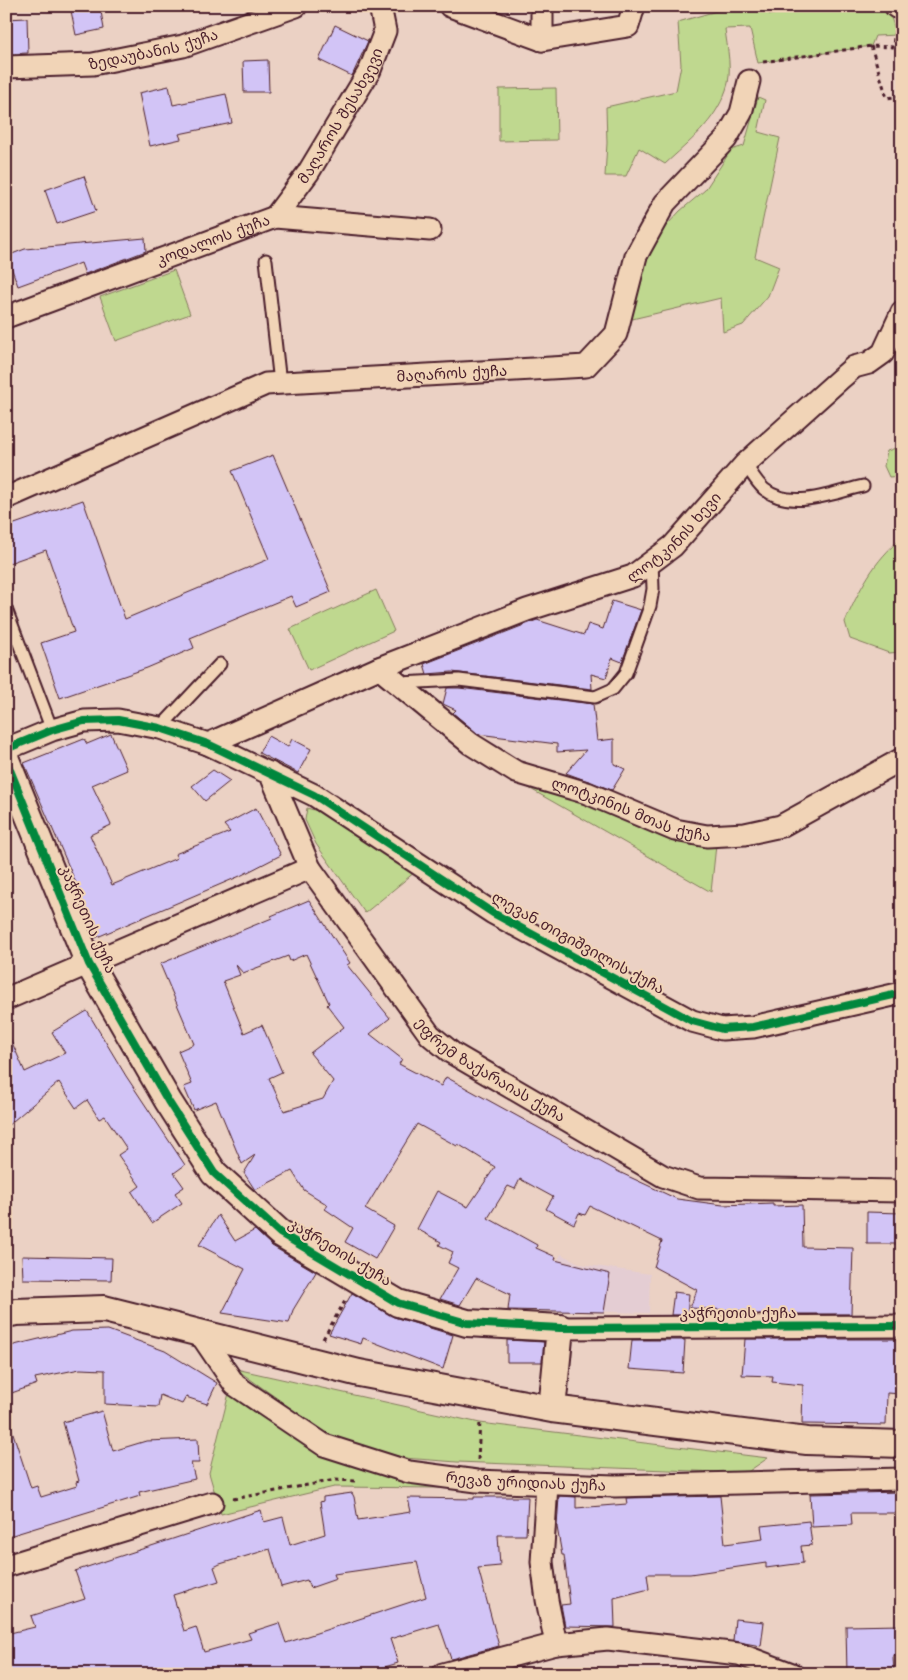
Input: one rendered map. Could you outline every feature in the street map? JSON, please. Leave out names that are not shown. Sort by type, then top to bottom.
[{"type":"street","name":"ზედაუბანის ქუჩა","points":[[6,67],[93,64],[183,46],[296,6]]},
{"type":"street","name":"მაღაროს შესახვევი","points":[[275,217],[308,173],[370,70],[385,31],[380,6]]},
{"type":"street","points":[[450,6],[542,40],[628,26],[634,6]]},
{"type":"street","points":[[542,6],[542,40]]},
{"type":"street","name":"მაღაროს ქუჩა","points":[[6,498],[266,384],[586,366],[616,334],[636,256],[665,203],[726,139],[741,113],[749,81]]},
{"type":"street","name":"კოდალოს ქუჩა","points":[[6,317],[275,217],[430,230]]},
{"type":"street","name":"ლოტკინის ხევი","points":[[208,744],[379,668],[527,610],[633,576],[673,546],[745,464],[854,367],[869,363],[883,353],[902,312]]},
{"type":"street","name":"ლოტკინის მთას ქუჩა","points":[[379,668],[471,744],[516,772],[587,793],[675,830],[707,836],[745,834],[781,826],[902,759]]},
{"type":"street","points":[[6,749],[52,730],[84,722],[118,720],[160,728],[208,744],[270,773]]},
{"type":"street","name":"კაჭრეთის ქუჩა","points":[[6,760],[89,964],[168,1101],[214,1173],[280,1233],[398,1303],[468,1323],[560,1328],[902,1326]]},
{"type":"street","name":"ეფრემ ზაქარაიას ქუჩა","points":[[270,773],[310,868],[430,1035],[452,1053],[663,1176],[699,1188],[902,1191]]},
{"type":"street","name":"ლევან თიგიშვილის ქუჩა","points":[[270,773],[314,795],[493,913],[692,1021],[722,1029],[753,1027],[902,993]]},
{"type":"street","points":[[6,999],[310,868]]},
{"type":"street","points":[[6,1314],[104,1309],[359,1373],[552,1409],[807,1441],[902,1444]]},
{"type":"street","points":[[552,1409],[560,1328]]},
{"type":"street","name":"რევაზ ურიდიას ქუჩა","points":[[199,1332],[235,1385],[324,1445],[409,1472],[477,1481],[615,1486],[902,1479]]},
{"type":"street","points":[[547,1485],[542,1562],[556,1644]]},
{"type":"street","points":[[6,1566],[212,1503]]},
{"type":"street","points":[[443,1674],[556,1644],[608,1639],[739,1654],[792,1674]]},
{"type":"lane","points":[[266,260],[280,383]]},
{"type":"lane","points":[[745,464],[763,488],[781,500],[802,500],[863,486]]},
{"type":"lane","points":[[398,683],[459,680],[595,697],[613,689],[626,673],[650,606],[653,589],[652,561]]},
{"type":"lane","points":[[6,609],[52,730]]},
{"type":"lane","points":[[160,728],[220,664]]},
{"type":"path","points":[[749,81],[758,63],[871,46],[894,47],[896,6]]},
{"type":"path","points":[[871,46],[887,98],[902,96]]},
{"type":"path","points":[[318,1348],[358,1279]]},
{"type":"path","points":[[477,1481],[480,1423]]},
{"type":"path","points":[[212,1503],[335,1480],[361,1481]]},
{"type":"shaded area","points":[[561,1254],[581,1264],[650,1274],[649,1313],[553,1310],[550,1276]]},
{"type":"green space","points":[[734,6],[767,6],[770,15],[801,6],[887,6],[897,35],[875,36],[871,46],[758,63],[750,28],[725,29],[729,60],[728,83],[721,101],[708,122],[665,164],[639,148],[626,176],[605,176],[607,143],[606,107],[676,91],[681,65],[678,22]]},
{"type":"green space","points":[[556,88],[557,140],[499,141],[499,89]]},
{"type":"green space","points":[[758,97],[765,100],[758,132],[780,138],[755,257],[779,267],[768,296],[743,325],[723,332],[721,298],[628,320],[640,272],[654,239],[680,211],[705,190],[731,150],[744,146]]},
{"type":"green space","points":[[174,270],[190,314],[116,341],[100,297]]},
{"type":"green space","points":[[902,446],[902,476],[889,477],[884,466],[887,451]]},
{"type":"green space","points":[[902,538],[902,652],[889,653],[850,639],[845,622],[868,576],[883,556]]},
{"type":"green space","points":[[376,590],[394,631],[309,670],[290,629]]},
{"type":"green space","points":[[499,771],[716,845],[711,892]]},
{"type":"green space","points":[[307,808],[324,813],[415,872],[365,913],[316,844],[305,820]]},
{"type":"green space","points":[[236,1369],[480,1423],[768,1458],[746,1473],[457,1462],[404,1458],[328,1435]]},
{"type":"green space","points":[[229,1393],[316,1453],[440,1488],[334,1487],[221,1514],[209,1473]]},
{"type":"building","points":[[70,6],[100,6],[104,29],[76,35]]},
{"type":"building","points":[[27,18],[28,53],[6,54],[6,19]]},
{"type":"building","points":[[335,25],[368,41],[352,76],[319,60]]},
{"type":"building","points":[[268,60],[269,92],[244,92],[243,61]]},
{"type":"building","points":[[169,86],[173,105],[226,94],[232,123],[179,134],[181,139],[150,146],[139,93]]},
{"type":"building","points":[[84,176],[96,211],[57,224],[45,190]]},
{"type":"building","points":[[145,238],[146,251],[85,274],[81,263],[18,286],[7,256],[25,249]]},
{"type":"building","points":[[273,455],[331,592],[296,607],[291,596],[190,638],[194,648],[147,668],[60,698],[41,643],[74,632],[46,550],[6,564],[6,527],[83,500],[125,619],[269,559],[232,471]]},
{"type":"building","points":[[612,601],[641,610],[622,662],[612,658],[606,678],[591,674],[592,689],[452,672],[427,674],[424,664],[537,620],[584,635],[588,624],[603,629]]},
{"type":"building","points":[[447,688],[593,704],[597,741],[614,739],[614,764],[625,769],[612,790],[566,773],[586,750],[557,752],[557,744],[478,734],[453,713],[456,710],[443,704]]},
{"type":"building","points":[[111,734],[127,770],[92,785],[111,825],[90,835],[112,885],[177,858],[175,854],[230,832],[224,825],[256,808],[281,855],[240,876],[95,938],[76,891],[79,890],[24,763],[84,739],[87,744]]},
{"type":"building","points":[[268,736],[288,747],[292,739],[311,749],[298,773],[259,753]]},
{"type":"building","points":[[213,770],[230,781],[205,801],[192,786]]},
{"type":"building","points":[[309,900],[350,963],[347,965],[390,1018],[370,1034],[402,1059],[399,1064],[441,1086],[446,1077],[619,1172],[677,1199],[723,1205],[773,1203],[773,1206],[802,1205],[803,1247],[853,1248],[851,1314],[748,1314],[748,1311],[690,1308],[697,1290],[654,1267],[662,1241],[590,1206],[585,1215],[579,1213],[574,1224],[546,1209],[553,1197],[520,1179],[515,1189],[508,1186],[488,1218],[537,1245],[536,1248],[556,1257],[555,1260],[610,1274],[604,1312],[508,1310],[510,1294],[476,1278],[460,1305],[440,1299],[458,1268],[448,1263],[453,1252],[439,1245],[441,1242],[417,1229],[437,1191],[468,1207],[495,1167],[458,1144],[457,1146],[417,1124],[365,1209],[394,1226],[375,1259],[345,1242],[353,1228],[325,1209],[328,1205],[304,1190],[292,1171],[255,1190],[244,1173],[255,1155],[242,1164],[216,1101],[194,1110],[184,1087],[192,1084],[178,1051],[194,1044],[160,964],[272,918],[271,916]],"holes":[[[306,954],[329,1003],[327,1005],[344,1027],[310,1053],[333,1081],[323,1099],[284,1111],[269,1078],[282,1072],[262,1025],[244,1033],[223,981],[240,975],[236,965],[243,973],[288,956],[290,961]]]},
{"type":"building","points":[[87,1011],[126,1076],[185,1165],[174,1173],[184,1187],[175,1193],[182,1203],[152,1223],[132,1192],[140,1186],[118,1155],[127,1149],[105,1116],[99,1119],[87,1100],[76,1108],[59,1082],[6,1127],[6,1029],[25,1072],[65,1053],[52,1032]]},
{"type":"building","points":[[867,1212],[902,1213],[902,1244],[867,1244]]},
{"type":"building","points":[[218,1215],[235,1241],[255,1230],[272,1246],[316,1272],[293,1310],[289,1323],[222,1313],[245,1269],[199,1245]]},
{"type":"building","points":[[22,1256],[112,1258],[111,1280],[23,1279]]},
{"type":"building","points":[[674,1292],[689,1294],[687,1315],[671,1315]]},
{"type":"building","points":[[352,1293],[394,1317],[453,1335],[443,1369],[363,1338],[361,1344],[329,1334]]},
{"type":"building","points":[[108,1330],[165,1351],[217,1383],[207,1404],[186,1397],[182,1404],[160,1395],[158,1407],[105,1404],[105,1370],[80,1369],[35,1378],[37,1384],[6,1395],[6,1347],[72,1331]]},
{"type":"building","points":[[745,1339],[902,1339],[902,1394],[887,1393],[886,1425],[802,1424],[803,1385],[772,1382],[773,1376],[742,1375]]},
{"type":"building","points":[[507,1340],[544,1342],[542,1362],[507,1362]]},
{"type":"building","points":[[632,1340],[685,1340],[683,1373],[629,1369]]},
{"type":"building","points":[[102,1411],[113,1451],[146,1441],[198,1439],[199,1463],[191,1463],[195,1479],[139,1492],[140,1496],[6,1537],[6,1424],[10,1424],[31,1488],[37,1486],[41,1497],[77,1486],[76,1482],[79,1481],[63,1422]]},
{"type":"building","points":[[902,1492],[902,1513],[851,1513],[852,1525],[812,1527],[810,1494]]},
{"type":"building","points":[[352,1493],[358,1520],[411,1512],[408,1498],[474,1499],[474,1497],[528,1497],[526,1535],[498,1535],[500,1566],[478,1568],[499,1646],[451,1659],[439,1624],[390,1639],[398,1663],[362,1674],[6,1674],[6,1634],[35,1627],[31,1616],[85,1599],[75,1571],[261,1510],[264,1522],[283,1517],[290,1545],[325,1534],[320,1502],[323,1501],[323,1497]],"holes":[[[270,1549],[281,1587],[307,1580],[310,1588],[336,1579],[334,1574],[417,1562],[426,1597],[286,1643],[279,1623],[248,1633],[251,1639],[204,1652],[196,1627],[184,1631],[173,1595],[219,1581],[214,1567],[220,1564]]]},
{"type":"building","points":[[559,1496],[576,1497],[576,1508],[627,1504],[626,1498],[720,1496],[725,1544],[763,1539],[761,1526],[809,1521],[812,1545],[801,1546],[803,1563],[766,1568],[766,1563],[690,1574],[647,1574],[649,1589],[614,1598],[615,1627],[565,1626],[561,1605],[570,1604],[564,1555],[562,1555],[557,1527]]},
{"type":"building","points":[[735,1619],[764,1622],[761,1646],[733,1641]]},
{"type":"building","points":[[902,1625],[902,1655],[893,1655],[894,1674],[847,1674],[846,1626]]},
{"type":"cycle path","points":[[6,749],[52,730],[84,721],[118,720],[160,728],[208,744],[314,795],[493,913],[692,1021],[722,1029],[753,1027],[902,993]]},
{"type":"cycle path","points":[[6,760],[89,964],[168,1101],[214,1173],[280,1233],[398,1303],[467,1323],[560,1328],[902,1326]]}]
